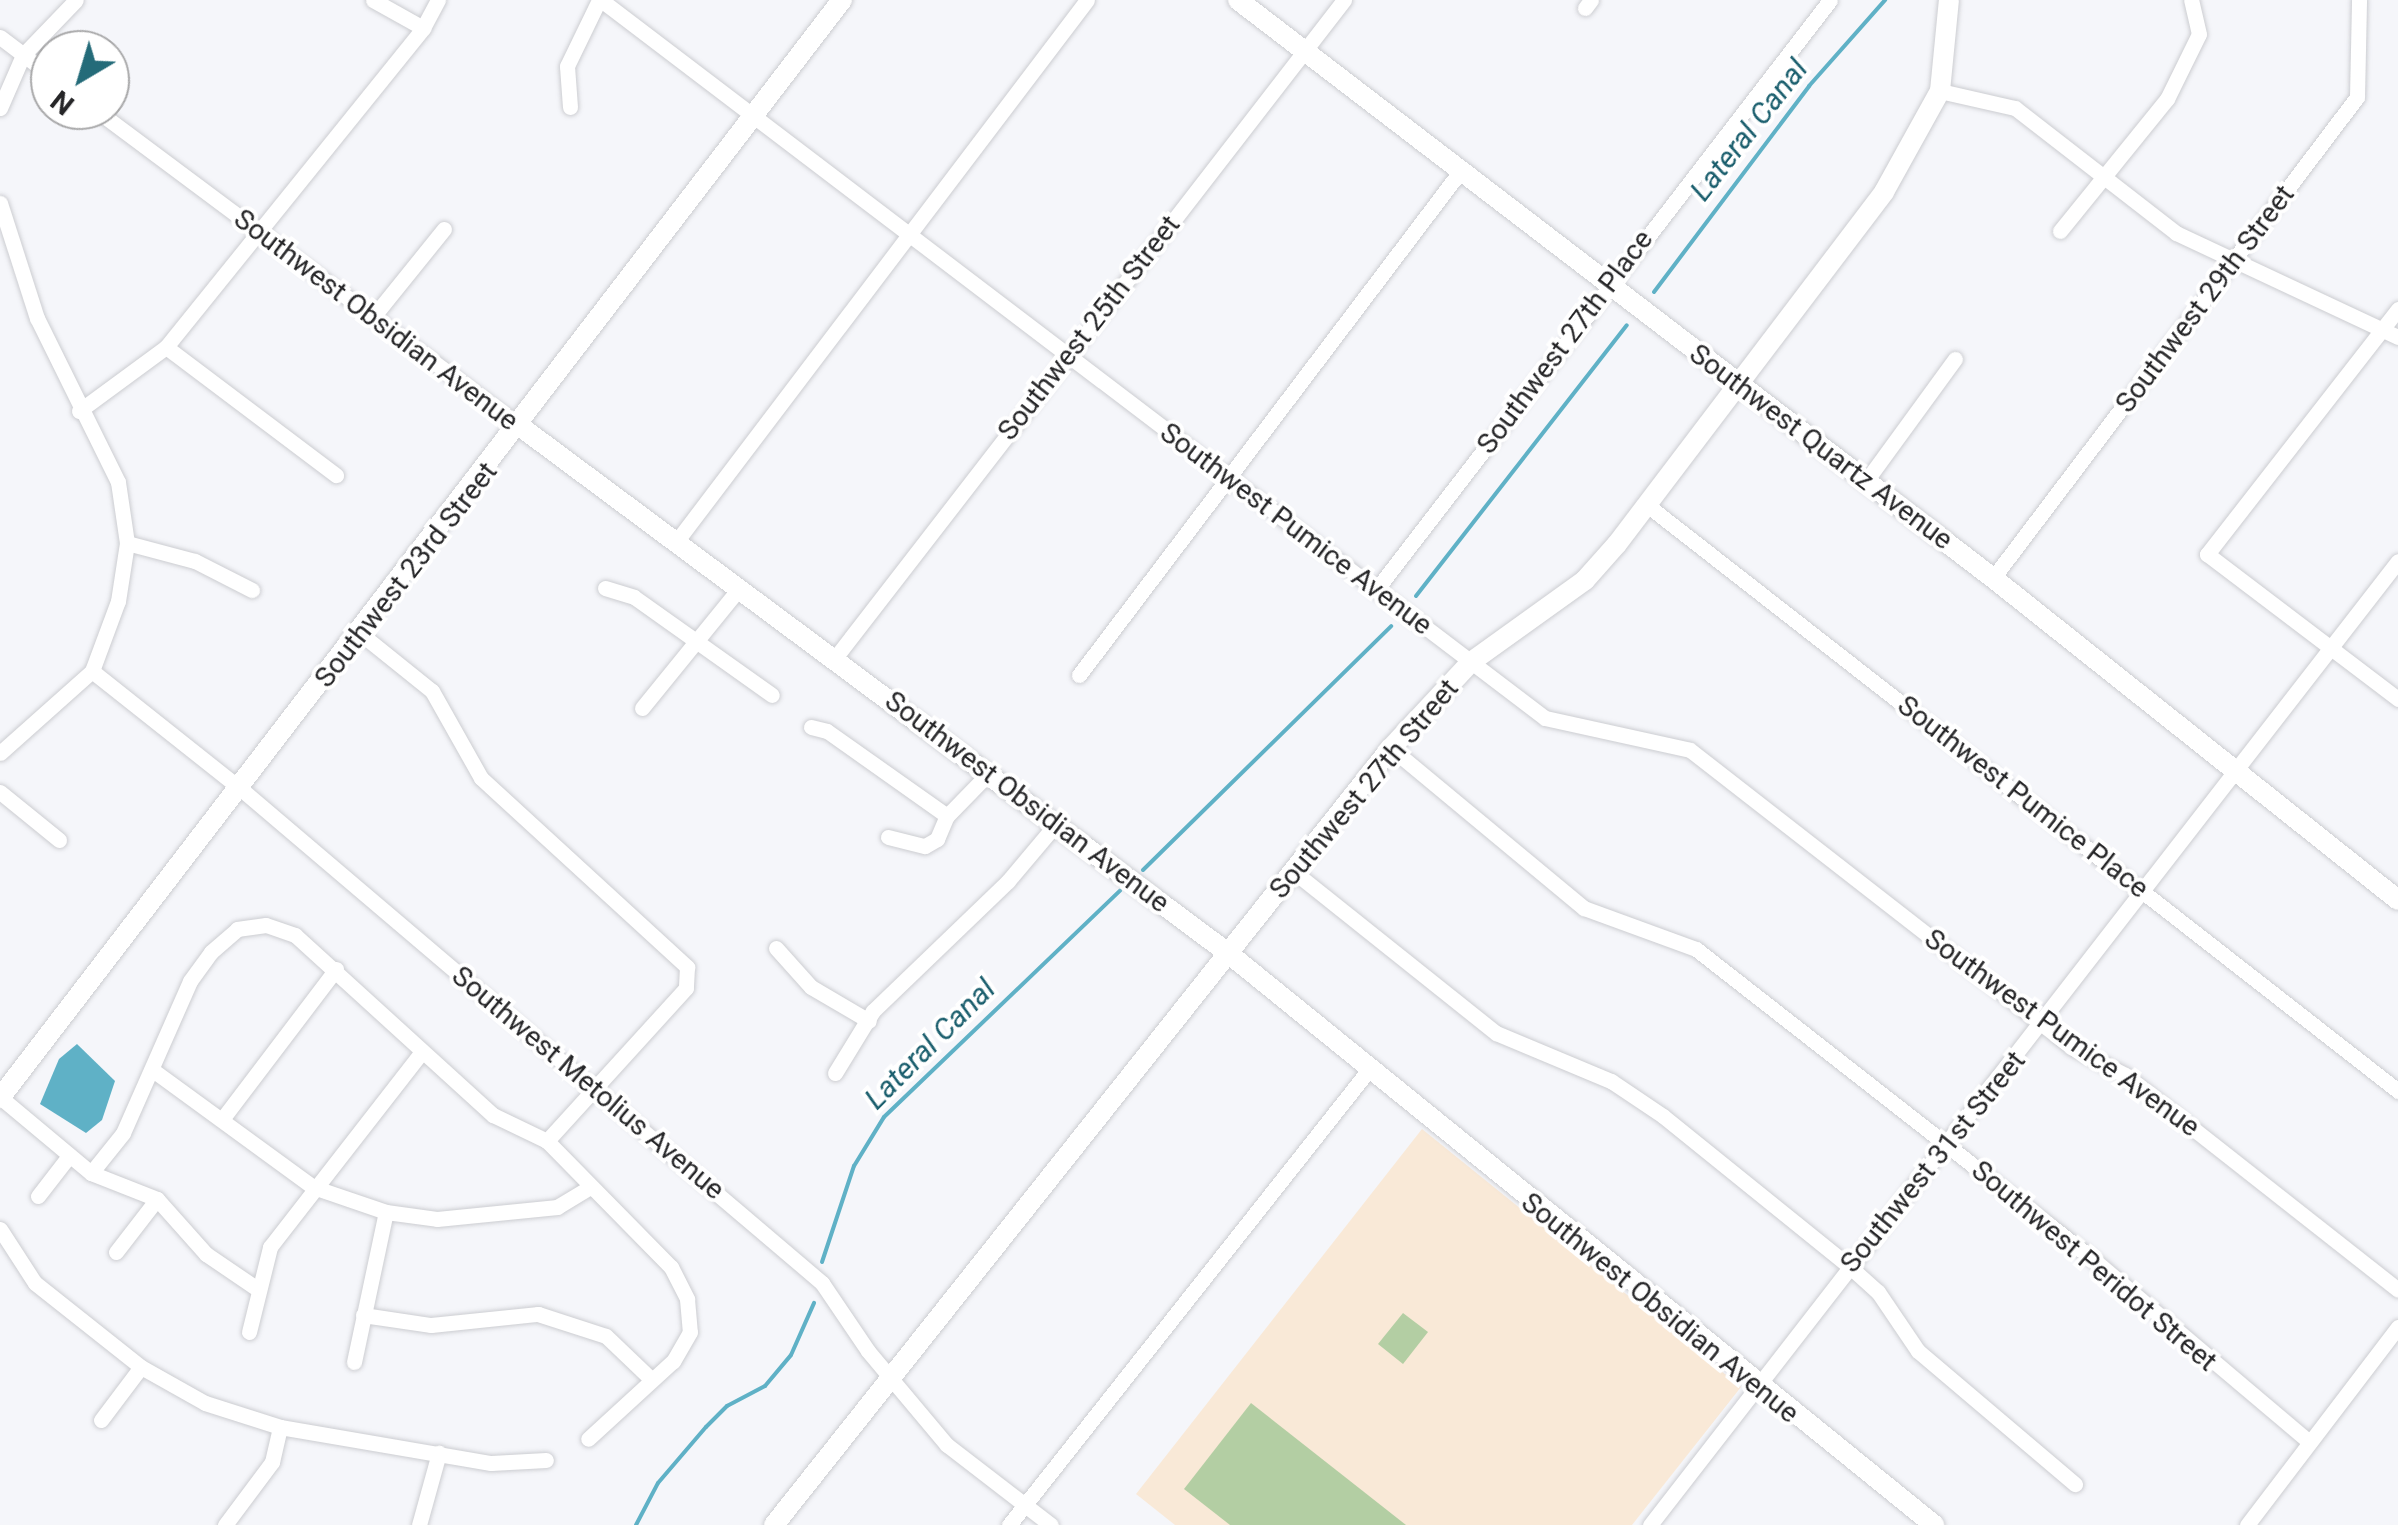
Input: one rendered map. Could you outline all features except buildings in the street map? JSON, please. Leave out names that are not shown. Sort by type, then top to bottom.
[{"type":"street","points":[[0,108],[24,54],[76,0]]},
{"type":"street","points":[[373,0],[423,28]]},
{"type":"street","points":[[79,411],[166,347],[423,28],[438,0]]},
{"type":"street","points":[[570,107],[568,66],[600,0]]},
{"type":"street","name":"Southwest Pumice Avenue","points":[[600,0],[1545,718],[1690,750],[2043,1025],[2125,1075],[2398,1290]]},
{"type":"street","name":"Southwest 23rd Street","points":[[0,1098],[520,427],[842,0]]},
{"type":"street","points":[[676,542],[1087,0]]},
{"type":"street","name":"Southwest Quartz Avenue","points":[[1238,0],[1610,282],[1737,386],[1993,578],[2398,900]]},
{"type":"street","name":"Southwest 25th Street","points":[[835,658],[1344,0]]},
{"type":"street","name":"Southwest 27th Place","points":[[1376,590],[1830,0]]},
{"type":"street","name":"Southwest 27th Street","points":[[774,1525],[1391,748],[1471,662],[1586,580],[1647,504],[1884,192],[1940,91],[1949,0]]},
{"type":"street","points":[[2060,231],[2167,99],[2199,34],[2191,0]]},
{"type":"street","name":"Southwest 29th Street","points":[[1993,578],[2357,97],[2359,0]]},
{"type":"street","points":[[0,37],[30,59]]},
{"type":"street","points":[[1940,91],[2015,108],[2176,234],[2231,265],[2390,334]]},
{"type":"street","name":"Southwest Obsidian Avenue","points":[[122,130],[1228,953],[1367,1072],[1934,1525]]},
{"type":"street","points":[[1078,675],[1225,475],[1462,169]]},
{"type":"street","points":[[0,203],[38,318],[79,411],[118,482],[127,543],[118,600],[92,672],[0,752]]},
{"type":"street","points":[[373,317],[444,229]]},
{"type":"street","points":[[2398,309],[2390,334],[2206,554],[2398,698]]},
{"type":"street","points":[[166,347],[336,475]]},
{"type":"street","points":[[1866,481],[1956,359]]},
{"type":"street","name":"Southwest Pumice Place","points":[[1647,504],[2398,1092]]},
{"type":"street","points":[[127,543],[195,561],[252,590]]},
{"type":"street","name":"Southwest 31st Street","points":[[1650,1525],[1944,1143],[2043,1025],[2230,769],[2398,561]]},
{"type":"street","points":[[605,588],[634,597],[772,695]]},
{"type":"street","points":[[642,708],[702,642],[738,590]]},
{"type":"street","points":[[361,634],[432,691],[481,778],[687,966],[686,988],[547,1141]]},
{"type":"street","name":"Southwest Metolius Avenue","points":[[92,672],[242,788],[822,1282],[947,1446],[1051,1525]]},
{"type":"street","points":[[811,727],[827,731],[947,816]]},
{"type":"street","name":"Southwest Peridot Street","points":[[1391,748],[1584,908],[1696,949],[1944,1143],[2309,1442]]},
{"type":"street","points":[[888,838],[925,846],[937,839],[947,816],[989,773]]},
{"type":"street","points":[[0,792],[59,840]]},
{"type":"street","points":[[835,1072],[869,1022],[1056,824]]},
{"type":"street","points":[[1293,871],[1496,1033],[1610,1082],[1663,1116],[1849,1266],[1878,1292],[1918,1351],[2075,1484]]},
{"type":"street","points":[[90,1174],[123,1132],[154,1071],[190,982],[237,928],[266,925],[296,935],[336,969],[420,1054],[493,1115],[547,1141],[670,1267],[687,1300],[690,1332],[673,1361],[650,1378],[588,1439]]},
{"type":"street","points":[[776,948],[810,987],[869,1022]]},
{"type":"street","points":[[223,1118],[336,969]]},
{"type":"street","points":[[249,1332],[256,1288],[270,1248],[313,1187],[420,1054]]},
{"type":"street","points":[[154,1071],[313,1187],[386,1212],[437,1219],[558,1207],[589,1188]]},
{"type":"street","points":[[1009,1525],[1367,1072]]},
{"type":"street","points":[[0,1098],[90,1174],[156,1199],[206,1254],[256,1288]]},
{"type":"street","points":[[38,1196],[69,1156]]},
{"type":"street","points":[[116,1252],[156,1199]]},
{"type":"street","points":[[354,1362],[386,1212]]},
{"type":"street","points":[[0,1229],[35,1283],[141,1368],[205,1404],[280,1427],[492,1464],[546,1460]]},
{"type":"street","points":[[0,1268],[14,1256]]},
{"type":"street","points":[[363,1315],[431,1325],[555,1318],[606,1336],[650,1378]]},
{"type":"street","points":[[2247,1525],[2398,1328]]},
{"type":"street","points":[[100,1420],[141,1368]]},
{"type":"street","points":[[225,1525],[272,1462],[280,1427]]},
{"type":"street","points":[[419,1525],[439,1453]]},
{"type":"shaded area","points":[[1422,1129],[1741,1387],[1632,1525],[1175,1525],[1136,1494]]},
{"type":"green space","points":[[1403,1313],[1428,1332],[1403,1364],[1378,1344]]},
{"type":"green space","points":[[1251,1403],[1406,1525],[1230,1525],[1184,1489]]},
{"type":"water","points":[[77,1044],[115,1081],[102,1120],[86,1133],[40,1104],[59,1059]]},
{"type":"waterway","name":"Lateral Canal","points":[[1654,292],[1809,86],[1885,0]]},
{"type":"waterway","name":"Lateral Canal","points":[[1416,596],[1627,325]]},
{"type":"waterway","name":"Lateral Canal","points":[[1143,870],[1391,626]]},
{"type":"waterway","name":"Lateral Canal","points":[[822,1262],[854,1166],[884,1117],[1120,891]]},
{"type":"waterway","name":"Lateral Canal","points":[[636,1525],[658,1483],[706,1427],[727,1406],[765,1386],[791,1355],[814,1303]]}]
